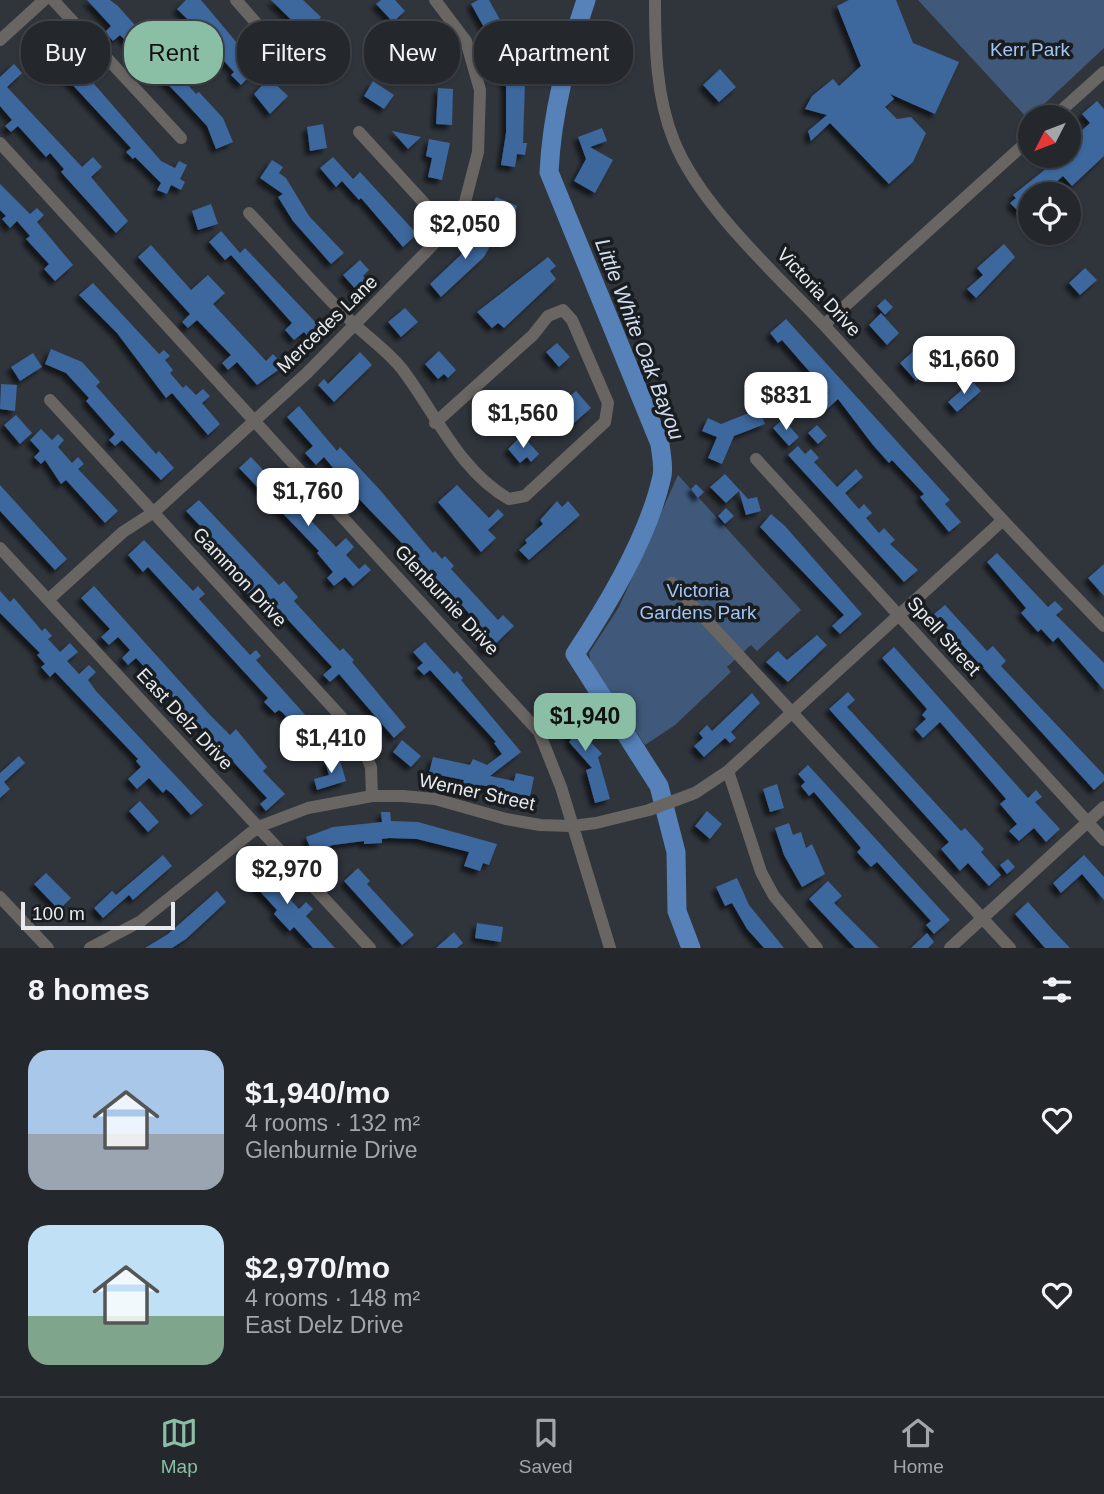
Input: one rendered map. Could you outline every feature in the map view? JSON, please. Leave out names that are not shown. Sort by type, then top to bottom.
[{"type":"street","points":[[0,40],[44,0]]},
{"type":"street","points":[[52,0],[181,138]]},
{"type":"street","points":[[236,0],[255,21]]},
{"type":"street","name":"Victoria Drive","points":[[655,0],[657,63],[674,142],[712,202],[1003,520],[1104,626]]},
{"type":"street","name":"Mercedes Lane","points":[[48,600],[123,532],[154,512],[307,373],[447,229],[465,202],[473,180],[481,113],[475,65],[466,41],[440,7]]},
{"type":"street","points":[[1067,105],[1104,72]]},
{"type":"street","points":[[359,132],[447,229]]},
{"type":"street","name":"Glenburnie Drive","points":[[0,143],[526,716],[550,754],[610,948]]},
{"type":"street","points":[[824,326],[1018,150]]},
{"type":"street","points":[[249,213],[353,323],[376,341],[402,369],[435,423],[496,492],[509,499],[525,496],[600,428],[606,422],[608,403],[572,320],[563,310],[548,316],[533,335],[435,423]]},
{"type":"street","name":"Gammon Drive","points":[[50,400],[357,734],[371,767],[372,796]]},
{"type":"street","name":"Spell Street","points":[[756,459],[1104,840]]},
{"type":"street","name":"Werner Street","points":[[90,948],[141,921],[215,858],[258,827],[308,808],[372,796],[435,799],[506,819],[540,825],[572,826],[596,824],[682,798],[728,771],[1003,520]]},
{"type":"street","name":"East Delz Drive","points":[[0,548],[370,948]]},
{"type":"street","points":[[672,583],[1010,948]]},
{"type":"street","points":[[728,771],[761,872],[774,896],[817,948]]},
{"type":"street","points":[[950,948],[1104,807]]},
{"type":"street","points":[[0,897],[48,948]]},
{"type":"green space","name":"Kerr Park","points":[[918,0],[1104,0],[1104,48],[1043,105],[1018,105],[1018,108]]},
{"type":"green space","name":"Victoria Gardens Park","points":[[678,475],[801,610],[757,651],[751,645],[727,667],[731,672],[675,725],[645,745],[591,664],[589,653],[619,607]]},
{"type":"building","points":[[87,0],[110,0],[118,6],[131,21],[124,21],[124,39],[120,35],[113,41],[110,38],[110,21],[106,21]]},
{"type":"building","points":[[186,0],[201,0],[219,21],[189,21],[177,9]]},
{"type":"building","points":[[271,0],[303,0],[321,17],[318,21],[292,21]]},
{"type":"building","points":[[381,0],[395,0],[405,11],[392,21],[376,4]]},
{"type":"building","points":[[478,0],[489,0],[501,21],[480,21],[471,4]]},
{"type":"building","points":[[849,0],[896,0],[913,43],[959,62],[935,114],[890,94],[894,99],[885,107],[897,119],[911,117],[926,133],[913,162],[889,184],[830,123],[811,141],[808,131],[827,115],[805,109],[812,96],[833,79],[839,86],[861,66],[837,6]]},
{"type":"building","points":[[223,26],[237,43],[237,81],[231,75],[234,72],[223,60]]},
{"type":"building","points":[[14,64],[21,74],[7,87],[82,167],[93,157],[102,167],[91,177],[128,221],[116,233],[61,172],[64,169],[50,153],[46,157],[18,126],[11,132],[5,126],[12,120],[0,106],[0,77]]},
{"type":"building","points":[[720,69],[736,87],[719,102],[703,85]]},
{"type":"building","points":[[72,84],[94,84],[161,161],[175,168],[179,161],[187,165],[180,179],[185,182],[181,190],[171,185],[167,194],[157,190],[161,183],[135,157],[133,159],[126,152],[131,148]]},
{"type":"building","points":[[167,84],[187,84],[196,94],[199,92],[223,118],[233,142],[216,149],[207,126]]},
{"type":"building","points":[[263,84],[275,84],[288,96],[270,114],[254,94]]},
{"type":"building","points":[[371,84],[378,84],[394,95],[384,109],[364,96]]},
{"type":"building","points":[[505,84],[525,84],[523,143],[527,143],[525,155],[517,154],[515,167],[501,165],[506,133]]},
{"type":"building","points":[[438,88],[453,89],[452,125],[436,124]]},
{"type":"building","points":[[1097,101],[1104,109],[1104,156],[1076,182],[1068,182],[1063,176],[1056,182],[1029,182],[1047,168],[1082,168],[1082,130],[1090,123],[1082,114]]},
{"type":"building","points":[[323,124],[327,148],[310,151],[307,127]]},
{"type":"building","points":[[602,128],[607,141],[590,147],[613,160],[595,193],[574,181],[586,159],[578,137]]},
{"type":"building","points":[[392,131],[421,137],[408,149]]},
{"type":"building","points":[[429,139],[450,143],[442,180],[428,177],[432,158],[426,156]]},
{"type":"building","points":[[333,157],[353,179],[360,172],[417,234],[403,247],[361,198],[359,200],[342,181],[336,187],[320,168]]},
{"type":"building","points":[[272,160],[283,167],[279,173],[286,178],[309,216],[344,253],[331,264],[293,221],[278,197],[283,194],[260,178]]},
{"type":"building","points":[[0,184],[30,214],[37,208],[44,215],[37,222],[73,265],[55,281],[44,269],[49,264],[26,239],[30,236],[17,221],[10,228],[2,219],[6,216],[0,210]]},
{"type":"building","points":[[1018,191],[1018,211],[1010,203],[1016,198],[1013,195]]},
{"type":"building","points":[[496,197],[517,206],[511,221],[489,211]]},
{"type":"building","points":[[211,204],[218,224],[198,230],[192,211]]},
{"type":"building","points":[[482,224],[497,233],[484,257],[441,297],[430,284],[469,247]]},
{"type":"building","points":[[221,231],[240,253],[245,248],[320,327],[308,337],[304,332],[294,340],[285,330],[292,323],[231,255],[225,260],[209,242]]},
{"type":"building","points":[[1004,244],[1015,257],[976,298],[967,289],[983,275],[977,268]]},
{"type":"building","points":[[151,245],[191,290],[208,275],[225,293],[213,304],[266,361],[273,354],[284,366],[257,385],[237,362],[228,370],[222,363],[231,355],[197,320],[188,328],[182,322],[190,314],[138,257]]},
{"type":"building","points":[[548,257],[556,266],[550,271],[556,279],[504,328],[498,323],[492,328],[477,312]]},
{"type":"building","points":[[360,260],[369,270],[363,276],[369,282],[358,292],[343,275]]},
{"type":"building","points":[[1085,268],[1097,280],[1080,295],[1069,283]]},
{"type":"building","points":[[93,283],[159,354],[164,350],[170,356],[165,360],[173,370],[170,373],[183,388],[186,385],[196,395],[203,389],[210,396],[202,403],[220,424],[208,435],[172,393],[166,398],[117,333],[79,295]]},
{"type":"building","points":[[885,299],[893,307],[885,315],[877,306]]},
{"type":"building","points":[[405,308],[418,322],[401,337],[388,322]]},
{"type":"building","points":[[881,313],[899,333],[887,345],[869,325]]},
{"type":"building","points":[[786,319],[950,500],[945,504],[961,522],[949,532],[920,497],[924,494],[892,460],[889,463],[838,399],[825,411],[817,403],[828,393],[782,340],[778,343],[770,333]]},
{"type":"building","points":[[557,343],[570,357],[559,367],[546,352]]},
{"type":"building","points":[[917,348],[936,363],[916,381],[900,363]]},
{"type":"building","points":[[51,349],[82,362],[100,382],[96,386],[156,454],[159,451],[174,468],[161,480],[122,440],[115,446],[109,440],[115,434],[86,401],[89,398],[66,373],[45,364]]},
{"type":"building","points":[[439,351],[456,370],[448,378],[444,374],[438,379],[425,364]]},
{"type":"building","points":[[360,352],[372,365],[334,402],[318,385],[324,379],[328,384]]},
{"type":"building","points":[[33,353],[42,367],[20,381],[11,367]]},
{"type":"building","points":[[972,381],[981,391],[957,412],[948,402]]},
{"type":"building","points":[[1,384],[17,385],[15,411],[0,409]]},
{"type":"building","points":[[576,391],[591,408],[565,431],[561,426],[555,431],[544,419]]},
{"type":"building","points":[[299,406],[337,451],[340,447],[380,490],[433,553],[435,551],[442,559],[445,556],[454,566],[451,569],[498,620],[503,615],[514,626],[487,652],[481,645],[490,637],[457,600],[359,499],[324,457],[316,465],[305,453],[313,446],[287,417]]},
{"type":"building","points":[[759,409],[765,424],[734,436],[722,464],[708,458],[717,437],[702,431],[708,418],[721,424]]},
{"type":"building","points":[[16,415],[32,433],[20,444],[4,425]]},
{"type":"building","points":[[783,419],[799,437],[789,446],[773,428]]},
{"type":"building","points":[[817,425],[827,436],[818,444],[808,433]]},
{"type":"building","points":[[41,429],[52,440],[58,434],[64,440],[58,447],[72,463],[78,457],[84,464],[78,469],[118,511],[105,523],[66,480],[61,484],[45,460],[41,464],[34,457],[40,451],[30,440]]},
{"type":"building","points":[[522,435],[539,454],[531,462],[527,457],[520,463],[508,449]]},
{"type":"building","points":[[798,446],[805,454],[811,449],[819,458],[814,462],[837,487],[856,469],[863,477],[845,493],[859,509],[864,504],[872,513],[866,518],[879,533],[884,528],[895,540],[890,544],[918,570],[904,582],[788,455]]},
{"type":"building","points":[[251,457],[336,547],[346,538],[354,547],[346,555],[359,569],[365,564],[371,570],[353,586],[345,577],[334,586],[327,578],[333,572],[317,553],[319,551],[239,468]]},
{"type":"building","points":[[725,474],[748,499],[757,497],[761,511],[746,515],[739,491],[726,503],[710,487]]},
{"type":"building","points":[[696,484],[704,492],[698,498],[691,489]]},
{"type":"building","points":[[0,485],[67,559],[55,570],[0,511]]},
{"type":"building","points":[[457,485],[489,518],[498,509],[504,515],[488,530],[496,538],[481,552],[438,502]]},
{"type":"building","points":[[199,500],[279,585],[284,581],[298,597],[294,601],[340,651],[343,648],[354,660],[352,662],[406,727],[394,738],[339,674],[330,682],[323,675],[332,667],[262,592],[253,600],[245,591],[253,584],[242,571],[236,577],[231,571],[237,565],[186,511]]},
{"type":"building","points":[[557,501],[562,507],[568,501],[580,515],[529,560],[519,550],[527,543],[525,540],[543,524],[540,520]]},
{"type":"building","points":[[726,508],[734,516],[725,524],[718,516]]},
{"type":"building","points":[[771,514],[785,526],[862,614],[840,634],[832,626],[844,615],[760,527]]},
{"type":"building","points":[[144,540],[193,591],[198,586],[205,594],[199,599],[250,655],[256,650],[261,656],[256,660],[334,747],[322,757],[283,713],[279,710],[275,713],[264,702],[268,698],[148,567],[143,572],[128,555]]},
{"type":"building","points":[[997,553],[1048,607],[1055,601],[1063,609],[1056,615],[1104,663],[1104,690],[1058,637],[1053,642],[1041,629],[1038,632],[1021,613],[1026,608],[987,562]]},
{"type":"building","points":[[1104,564],[1104,596],[1088,578]]},
{"type":"building","points":[[94,586],[210,715],[230,735],[236,729],[267,767],[263,771],[285,794],[266,811],[260,804],[267,798],[136,658],[128,665],[122,658],[130,650],[118,637],[109,645],[101,637],[110,629],[81,598]]},
{"type":"building","points":[[0,591],[10,602],[14,598],[42,631],[45,628],[52,636],[48,639],[60,652],[70,643],[78,652],[67,661],[79,674],[89,665],[96,672],[88,680],[96,691],[203,805],[191,815],[172,794],[166,789],[163,793],[149,778],[137,789],[128,779],[141,767],[136,761],[138,759],[55,672],[50,677],[41,667],[45,664],[37,655],[40,653],[0,613]]},
{"type":"building","points":[[945,605],[987,651],[993,646],[1006,661],[1001,666],[1104,775],[1104,781],[1094,790],[934,614]]},
{"type":"building","points":[[817,635],[827,645],[788,682],[766,662],[778,651],[787,660]]},
{"type":"building","points":[[425,642],[454,674],[457,671],[463,678],[461,680],[521,752],[490,776],[514,781],[516,773],[534,777],[530,797],[481,785],[478,792],[462,786],[464,780],[429,773],[433,757],[470,765],[473,759],[487,765],[502,754],[494,743],[496,742],[430,670],[424,675],[417,668],[423,663],[413,652]]},
{"type":"building","points":[[894,647],[1028,798],[1036,790],[1042,797],[1035,802],[1060,829],[1046,842],[1034,828],[1019,841],[1009,831],[1017,824],[1000,804],[1006,799],[940,722],[923,738],[915,729],[926,719],[922,715],[927,709],[882,658]]},
{"type":"building","points":[[848,692],[855,700],[847,707],[961,831],[965,828],[984,849],[981,852],[1001,875],[989,886],[968,863],[960,871],[941,849],[949,842],[829,709]]},
{"type":"building","points":[[752,693],[760,703],[731,732],[736,738],[730,743],[725,738],[704,757],[694,746],[703,738],[699,733],[707,725],[712,731]]},
{"type":"building","points":[[569,702],[580,724],[576,726],[602,754],[598,757],[610,799],[595,803],[586,770],[592,768],[569,742],[571,740],[556,709]]},
{"type":"building","points":[[402,740],[421,756],[411,767],[393,752]]},
{"type":"building","points":[[19,756],[25,763],[4,782],[10,789],[0,798],[0,773]]},
{"type":"building","points":[[339,757],[346,781],[317,790],[314,779],[329,775],[325,762]]},
{"type":"building","points":[[808,765],[950,920],[934,934],[926,925],[931,921],[877,862],[871,867],[857,852],[861,848],[814,792],[809,796],[801,786],[805,782],[798,774]]},
{"type":"building","points":[[777,784],[784,808],[770,812],[763,789]]},
{"type":"building","points":[[140,801],[159,822],[148,832],[129,811]]},
{"type":"building","points":[[707,811],[722,824],[710,839],[695,826]]},
{"type":"building","points":[[381,812],[390,812],[391,821],[418,822],[497,844],[489,865],[483,863],[480,871],[464,866],[469,852],[417,839],[389,838],[382,839],[382,843],[364,844],[364,841],[333,845],[312,853],[306,837],[333,827],[382,822]]},
{"type":"building","points":[[789,823],[793,835],[801,832],[806,848],[812,844],[825,874],[802,887],[784,855],[775,828]]},
{"type":"building","points":[[163,855],[172,866],[133,900],[129,895],[103,918],[94,908],[112,891],[116,895]]},
{"type":"building","points":[[1084,855],[1104,877],[1104,900],[1082,874],[1061,893],[1053,883]]},
{"type":"building","points":[[1008,859],[1015,867],[1007,874],[1000,865]]},
{"type":"building","points":[[255,861],[279,885],[286,879],[294,889],[287,896],[299,909],[306,902],[313,909],[306,916],[335,948],[313,948],[294,927],[290,931],[274,914],[277,910],[242,872]]},
{"type":"building","points":[[358,868],[370,881],[367,884],[414,935],[402,945],[344,881]]},
{"type":"building","points":[[46,873],[71,898],[59,910],[34,884]]},
{"type":"building","points":[[737,878],[749,905],[784,948],[764,948],[747,929],[732,903],[725,906],[716,887]]},
{"type":"building","points":[[828,881],[842,896],[834,903],[879,948],[855,948],[809,899]]},
{"type":"building","points":[[217,891],[226,902],[186,939],[172,948],[145,948],[168,934]]},
{"type":"building","points":[[1028,902],[1070,948],[1045,948],[1015,914]]},
{"type":"building","points":[[477,923],[503,927],[501,942],[475,938]]},
{"type":"building","points":[[454,932],[463,943],[457,948],[436,948]]},
{"type":"building","points":[[927,933],[934,942],[928,948],[911,948]]},
{"type":"waterway","name":"Little White Oak Bayou","points":[[586,0],[562,85],[553,128],[549,172],[660,444],[663,468],[656,499],[638,545],[614,591],[575,654],[659,786],[676,852],[677,911],[691,948]]}]
